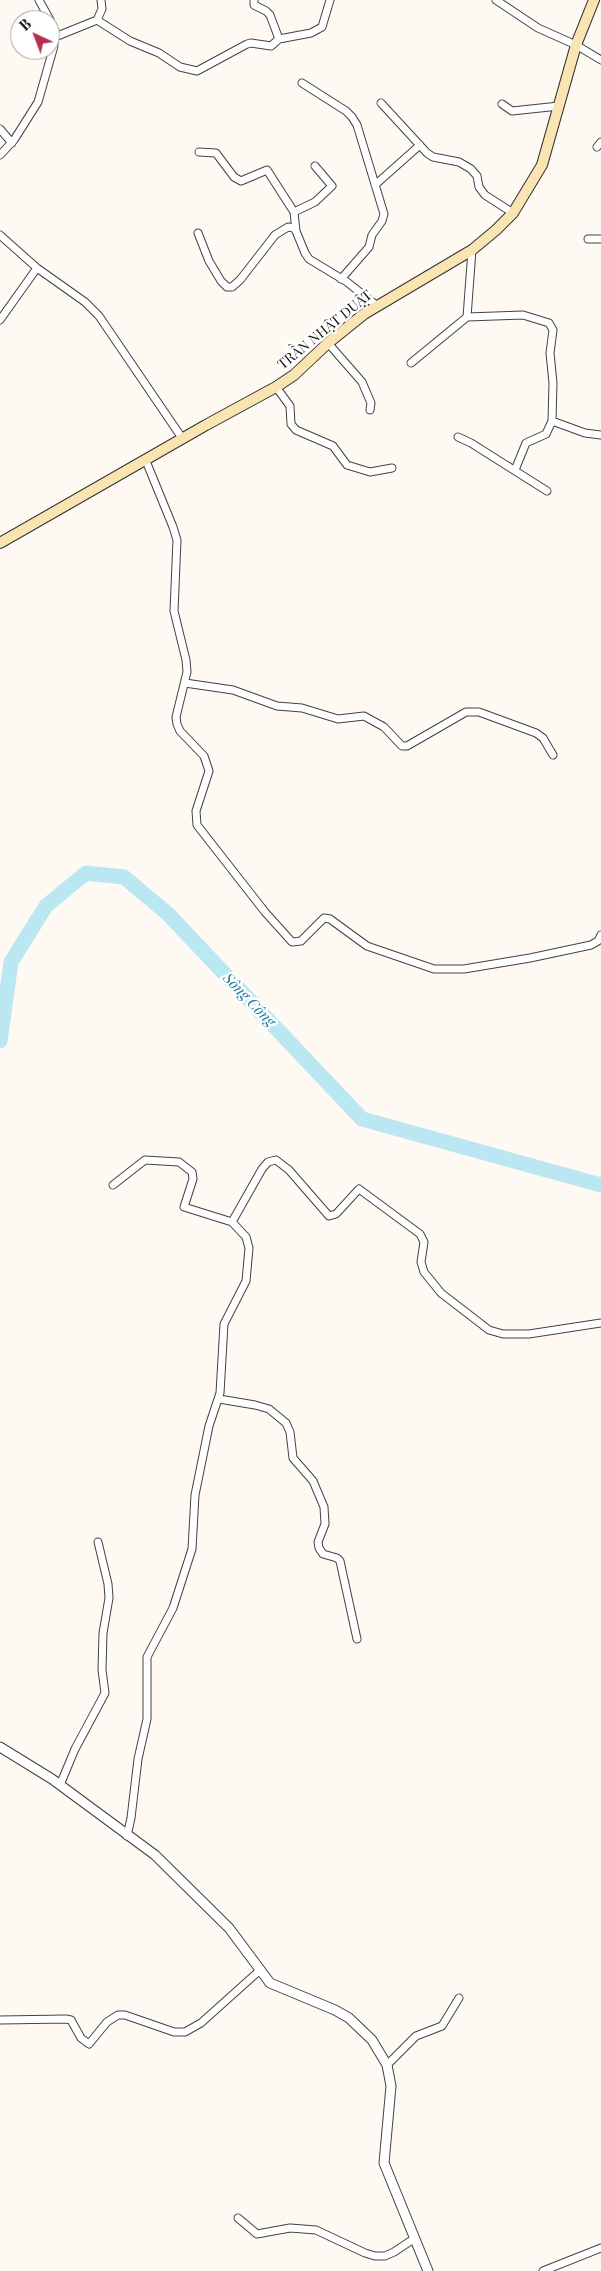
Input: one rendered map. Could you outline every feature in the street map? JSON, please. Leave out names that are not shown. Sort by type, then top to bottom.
[{"type":"main road","name":"TRẦN NHẬT DUẬT","points":[[0,543],[146,461],[182,438],[276,387],[294,375],[328,342],[376,305],[472,250],[513,213],[542,166],[576,45],[594,0]]},
{"type":"street","points":[[254,0],[254,5],[270,15],[279,39]]},
{"type":"street","points":[[97,20],[130,41],[159,53],[180,67],[196,71],[251,42],[271,46],[279,39],[311,33],[322,27],[330,0]]},
{"type":"street","points":[[496,0],[538,28],[576,45],[601,60]]},
{"type":"street","points":[[97,20],[103,1]]},
{"type":"street","points":[[60,35],[97,20]]},
{"type":"street","points":[[0,155],[12,143],[38,102],[49,60]]},
{"type":"street","points":[[302,83],[346,111],[357,125],[384,218],[374,231],[366,251],[341,279]]},
{"type":"street","points":[[381,103],[433,157],[451,159],[471,169],[476,176],[481,191],[513,213]]},
{"type":"street","points":[[502,104],[512,111],[559,106]]},
{"type":"street","points":[[0,129],[12,143]]},
{"type":"street","points":[[375,185],[420,145]]},
{"type":"street","points":[[199,152],[216,153],[234,177],[241,181],[267,170],[294,212],[296,231],[309,259],[341,279],[376,305]]},
{"type":"street","points":[[294,212],[315,202],[332,186],[315,166]]},
{"type":"street","points":[[198,233],[209,261],[221,281],[227,287],[232,287],[240,280],[275,235],[288,227],[294,228],[296,231]]},
{"type":"street","points":[[0,235],[37,268],[85,302],[99,316],[182,438]]},
{"type":"street","points":[[588,239],[601,239]]},
{"type":"street","points":[[467,317],[472,250]]},
{"type":"street","points":[[0,320],[37,268]]},
{"type":"street","points":[[411,363],[467,317],[523,314],[549,323],[552,326],[550,358],[553,383],[552,421],[546,434],[526,443],[515,470]]},
{"type":"street","points":[[328,342],[360,378],[369,396],[370,410]]},
{"type":"street","points":[[276,387],[290,406],[291,424],[296,430],[333,446],[347,465],[370,472],[392,468]]},
{"type":"street","points":[[552,421],[585,433],[601,435]]},
{"type":"street","points":[[458,437],[547,491]]},
{"type":"street","points":[[146,461],[174,527],[177,540],[174,611],[186,660],[185,683],[176,717],[180,731],[204,756],[209,771],[196,812],[197,825],[292,942],[301,941],[324,918],[330,920],[367,946],[434,969],[464,969],[530,958],[591,944],[598,941],[601,935]]},
{"type":"street","points":[[185,683],[233,690],[277,706],[302,708],[338,719],[364,716],[384,727],[402,746],[407,746],[466,712],[479,712],[536,733],[543,738],[553,755]]},
{"type":"street","points":[[113,1185],[144,1160],[180,1162],[192,1172],[193,1179],[184,1207],[232,1222],[248,1242],[248,1274],[243,1288],[224,1324],[219,1400],[209,1426],[194,1496],[192,1549],[173,1608],[147,1657],[147,1719],[138,1759],[127,1836]]},
{"type":"street","points":[[232,1222],[262,1169],[268,1162],[276,1160],[294,1175],[329,1216],[336,1214],[359,1189],[420,1234],[424,1242],[421,1262],[424,1272],[441,1293],[489,1330],[503,1334],[529,1334],[601,1323]]},
{"type":"street","points":[[219,1400],[269,1409],[286,1423],[290,1432],[293,1458],[313,1481],[324,1507],[325,1524],[318,1542],[319,1548],[323,1554],[336,1558],[340,1562],[357,1639]]},
{"type":"street","points":[[60,1785],[105,1693],[102,1670],[103,1633],[109,1598],[108,1584],[98,1542]]},
{"type":"street","points":[[0,1747],[37,1768],[155,1855],[229,1928],[259,1971],[270,1983],[278,1988],[335,2010],[349,2018],[372,2040],[387,2065],[391,2086],[383,2153],[384,2164],[428,2271]]},
{"type":"street","points":[[0,2020],[71,2020],[81,2038],[89,2044],[107,2022],[118,2015],[124,2015],[174,2032],[184,2032],[201,2023],[259,1971]]},
{"type":"street","points":[[387,2065],[416,2036],[442,2026],[459,1998]]},
{"type":"street","points":[[238,2218],[257,2234],[290,2228],[316,2230],[375,2256],[385,2256],[394,2252],[415,2238]]},
{"type":"street","points":[[543,2271],[601,2248]]},
{"type":"waterway","name":"Sông Công","points":[[0,1041],[11,962],[46,906],[86,873],[124,877],[168,914],[362,1119],[601,1185]]}]
